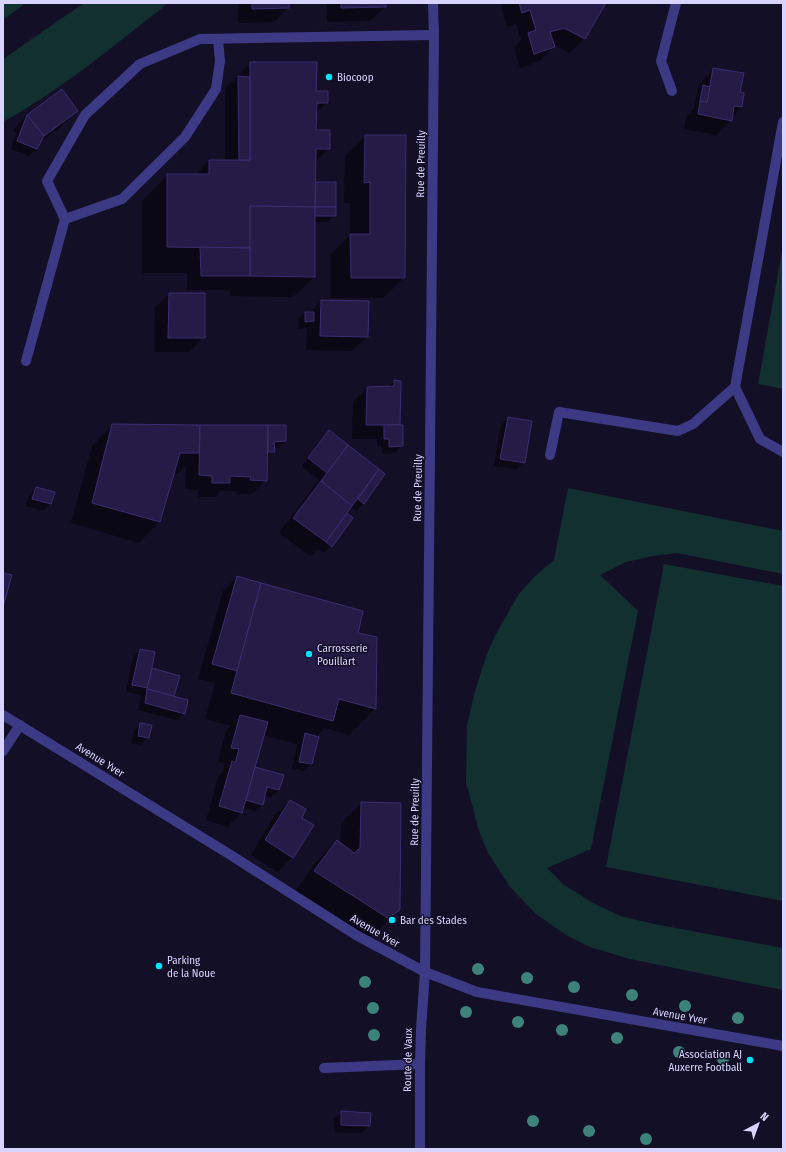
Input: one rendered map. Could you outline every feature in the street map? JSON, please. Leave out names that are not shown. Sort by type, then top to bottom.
[{"type":"street","name":"Rue de Preuilly","points":[[425,972],[434,3]]},
{"type":"street","points":[[672,91],[661,61],[676,3]]},
{"type":"street","points":[[26,361],[65,219],[47,181],[85,115],[140,64],[200,39],[434,35]]},
{"type":"street","points":[[65,219],[122,199],[186,137],[216,89],[220,61],[218,39]]},
{"type":"street","points":[[783,122],[735,387],[760,439],[783,452]]},
{"type":"street","points":[[550,455],[559,412],[678,431],[693,424],[735,387]]},
{"type":"street","name":"Avenue Yver","points":[[3,715],[229,854],[356,935],[425,972],[477,992],[783,1046]]},
{"type":"street","points":[[3,751],[20,725]]},
{"type":"street","name":"Route de Vaux","points":[[420,1149],[420,1064],[425,972]]},
{"type":"street","points":[[324,1068],[420,1064]]},
{"type":"green space","points":[[3,3],[26,3],[3,20]]},
{"type":"green space","points":[[84,3],[168,3],[67,81],[3,122],[3,59]]},
{"type":"green space","points":[[783,246],[783,389],[758,384]]},
{"type":"green space","points":[[568,488],[783,531],[783,574],[677,553],[653,556],[626,562],[600,575],[638,611],[591,849],[547,868],[563,884],[591,902],[620,916],[654,924],[783,948],[783,990],[630,959],[590,947],[566,935],[536,914],[510,887],[488,853],[479,831],[466,782],[467,726],[474,695],[486,656],[496,634],[518,595],[535,576],[554,560]]},
{"type":"green space","points":[[664,564],[783,586],[783,901],[606,867]]},
{"type":"building","points":[[252,3],[289,3],[289,8],[252,9]]},
{"type":"building","points":[[341,3],[386,3],[386,7],[341,8]]},
{"type":"building","points":[[519,3],[606,3],[585,39],[564,28],[550,32],[555,47],[534,54],[528,33],[536,30],[530,10],[522,13]]},
{"type":"building","points":[[250,62],[317,62],[316,91],[328,91],[328,103],[317,103],[316,130],[330,130],[330,149],[316,149],[315,207],[250,206],[250,248],[167,247],[167,174],[209,174],[209,160],[250,160]]},
{"type":"building","points":[[713,68],[744,73],[740,92],[744,93],[742,107],[734,106],[732,121],[698,114],[700,101],[707,102]]},
{"type":"building","points":[[238,76],[250,77],[250,160],[239,160]]},
{"type":"building","points":[[703,85],[710,87],[707,102],[700,101]]},
{"type":"building","points":[[62,89],[78,111],[44,136],[27,115]]},
{"type":"building","points":[[27,115],[44,136],[37,149],[17,141]]},
{"type":"building","points":[[365,135],[406,135],[405,278],[351,278],[350,234],[370,234],[370,182],[364,183]]},
{"type":"building","points":[[316,182],[336,182],[336,207],[315,207]]},
{"type":"building","points":[[250,206],[315,207],[315,277],[250,276]]},
{"type":"building","points":[[315,207],[336,207],[336,216],[315,216]]},
{"type":"building","points":[[200,247],[250,248],[250,276],[201,276]]},
{"type":"building","points":[[169,293],[205,293],[205,338],[168,338]]},
{"type":"building","points":[[321,300],[369,301],[368,337],[320,336]]},
{"type":"building","points":[[305,312],[314,312],[314,321],[305,322]]},
{"type":"building","points":[[394,380],[401,381],[400,425],[366,425],[367,387],[394,386]]},
{"type":"building","points":[[508,417],[532,421],[525,463],[500,459]]},
{"type":"building","points":[[112,424],[200,425],[199,453],[180,453],[160,522],[92,503]]},
{"type":"building","points":[[200,425],[268,425],[267,481],[250,480],[251,477],[230,476],[230,483],[212,483],[212,476],[199,475]]},
{"type":"building","points":[[268,425],[286,425],[286,441],[274,442],[275,452],[268,452]]},
{"type":"building","points":[[384,425],[403,425],[403,446],[389,447],[389,439],[384,439]]},
{"type":"building","points":[[329,430],[348,445],[327,473],[308,458]]},
{"type":"building","points":[[348,445],[379,469],[352,506],[321,481]]},
{"type":"building","points":[[379,469],[385,474],[364,504],[358,499]]},
{"type":"building","points":[[321,481],[352,506],[326,542],[293,518]]},
{"type":"building","points":[[36,487],[55,492],[51,504],[32,499]]},
{"type":"building","points":[[347,513],[353,518],[332,547],[326,542]]},
{"type":"building","points":[[3,573],[12,575],[3,607]]},
{"type":"building","points":[[237,576],[261,583],[237,671],[212,664]]},
{"type":"building","name":"Carrosserie Pouillart","points":[[261,583],[363,611],[358,633],[377,637],[376,709],[339,699],[333,721],[231,693]]},
{"type":"building","points":[[140,649],[155,652],[148,688],[132,685]]},
{"type":"building","points":[[152,668],[180,676],[174,696],[147,689]]},
{"type":"building","points":[[147,689],[188,700],[185,714],[145,703]]},
{"type":"building","points":[[240,715],[268,722],[242,813],[219,806],[232,761],[235,763],[239,749],[231,748]]},
{"type":"building","points":[[140,723],[152,725],[149,738],[138,736]]},
{"type":"building","points":[[305,733],[319,737],[312,764],[299,762]]},
{"type":"building","points":[[255,767],[284,775],[279,790],[267,787],[263,805],[246,800]]},
{"type":"building","points":[[290,800],[306,809],[302,818],[314,825],[293,858],[265,840]]},
{"type":"building","points":[[361,802],[401,803],[400,910],[388,918],[314,871],[337,840],[354,853],[360,848]]},
{"type":"building","points":[[341,1111],[371,1113],[370,1126],[341,1125]]},
{"type":"place","name":"Biocoop","points":[[329,77]]},
{"type":"place","name":"Carrosserie Pouillart","points":[[309,654]]},
{"type":"place","name":"Bar des Stades","points":[[392,920]]},
{"type":"place","name":"Parking de la Noue","points":[[159,966]]},
{"type":"place","name":"Association AJ Auxerre Football","points":[[750,1060]]}]
